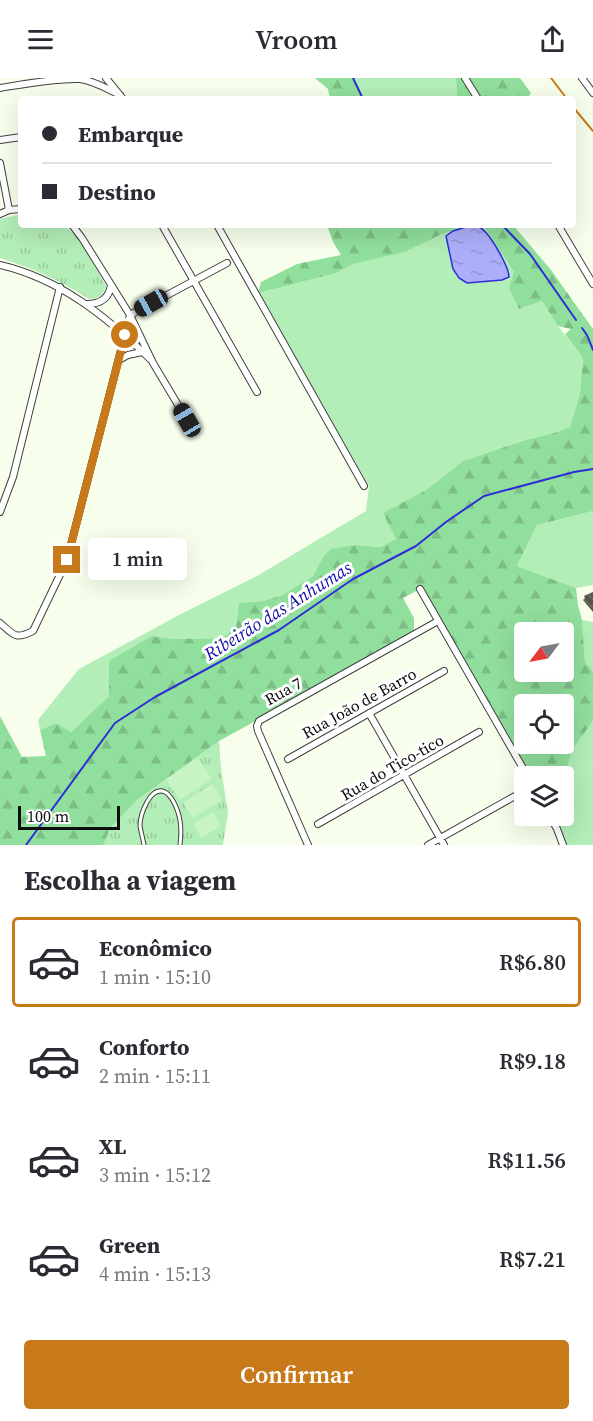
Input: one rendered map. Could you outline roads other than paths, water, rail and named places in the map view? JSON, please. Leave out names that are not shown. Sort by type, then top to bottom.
[{"type":"street","points":[[106,78],[120,96]]},
{"type":"street","points":[[465,78],[476,96]]},
{"type":"street","points":[[582,78],[593,93]]},
{"type":"street","points":[[0,88],[60,79],[80,79],[97,84],[119,96]]},
{"type":"street","points":[[0,140],[18,137]]},
{"type":"street","points":[[0,163],[9,210]]},
{"type":"street","points":[[0,214],[18,209]]},
{"type":"street","points":[[74,228],[130,315],[153,363],[187,420]]},
{"type":"street","points":[[164,228],[257,392]]},
{"type":"street","points":[[219,228],[364,486]]},
{"type":"street","points":[[560,228],[593,284]]},
{"type":"street","points":[[0,623],[15,635],[22,636],[33,631],[67,560],[130,315],[227,262]]},
{"type":"street","points":[[0,265],[31,274],[60,287],[87,304],[125,335],[153,363]]},
{"type":"street","points":[[87,304],[96,304],[104,300],[111,285]]},
{"type":"street","points":[[0,512],[13,477],[60,287]]},
{"type":"street","points":[[119,360],[142,352]]},
{"type":"street","points":[[420,589],[522,766]]},
{"type":"street","name":"Rua 7","points":[[308,845],[258,731],[259,721],[438,621]]},
{"type":"street","name":"Rua João de Barro","points":[[288,759],[444,671]]},
{"type":"street","points":[[369,713],[444,845]]},
{"type":"street","name":"Rua do Tico-tico","points":[[318,824],[479,732]]},
{"type":"street","points":[[428,845],[514,797]]},
{"type":"street","points":[[555,826],[563,845]]},
{"type":"lane","points":[[144,845],[140,828],[141,819],[152,794],[159,791],[166,792],[170,796],[180,818],[182,833],[180,845]]},
{"type":"water","points":[[463,228],[483,230],[502,258],[509,277],[502,280],[467,283],[459,278],[453,269],[446,236]]},
{"type":"waterway","points":[[353,78],[362,96]]},
{"type":"waterway","points":[[505,228],[530,254],[576,320]]},
{"type":"waterway","points":[[582,328],[593,350]]},
{"type":"waterway","name":"Ribeirão das Anhumas","points":[[26,845],[115,723],[155,697],[279,630],[353,579],[416,546],[484,496],[593,469]]},
{"type":"railway","points":[[551,78],[565,96]]},
{"type":"railway","points":[[576,111],[593,131]]}]
